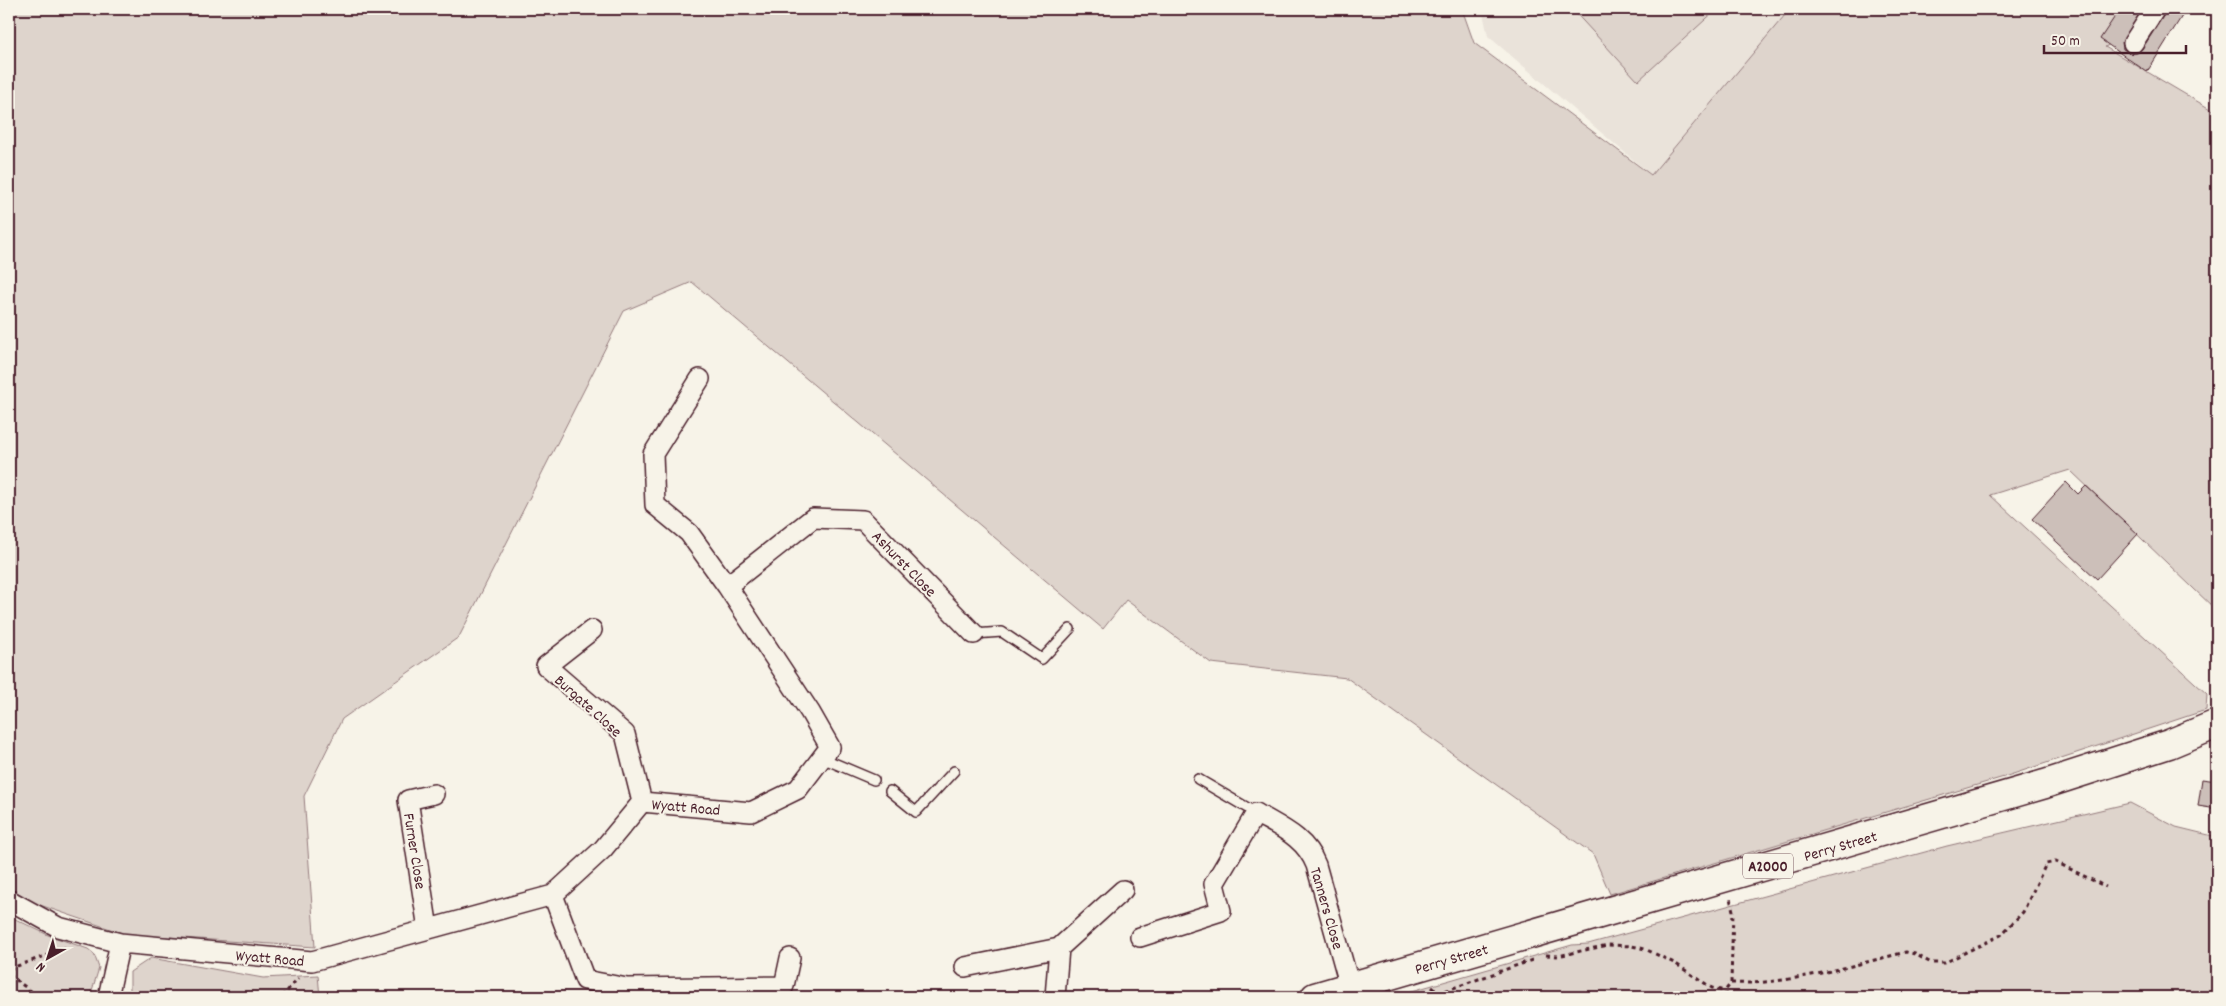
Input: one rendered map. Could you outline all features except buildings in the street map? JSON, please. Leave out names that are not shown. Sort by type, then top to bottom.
[{"type":"main road","name":"Perry Street","points":[[1315,997],[2045,784],[2169,744],[2217,724]]},
{"type":"street","points":[[2134,43],[2155,9]]},
{"type":"street","points":[[700,379],[653,454],[655,505],[689,533],[727,586],[810,712],[830,747],[822,758]]},
{"type":"street","name":"Ashurst Close","points":[[727,586],[813,518],[863,520],[974,634]]},
{"type":"street","name":"Burgate Close","points":[[592,630],[546,666],[625,734],[642,802]]},
{"type":"street","name":"Wyatt Road","points":[[9,900],[38,918],[78,934],[120,943],[312,962],[553,895],[603,849],[642,802],[751,812],[798,789],[822,758]]},
{"type":"street","name":"Furner Close","points":[[428,929],[408,800],[434,794]]},
{"type":"street","points":[[1140,937],[1222,911],[1214,884],[1256,813]]},
{"type":"street","name":"Tanners Close","points":[[1256,813],[1297,837],[1310,850],[1316,865],[1350,987]]},
{"type":"street","points":[[965,967],[1060,948],[1124,890]]},
{"type":"street","points":[[553,895],[585,980],[626,988],[784,986],[790,958]]},
{"type":"street","points":[[108,997],[120,943]]},
{"type":"street","points":[[1055,997],[1060,948]]},
{"type":"lane","points":[[974,634],[1002,632],[1042,659],[1070,629]]},
{"type":"lane","points":[[822,758],[874,780]]},
{"type":"lane","points":[[890,791],[916,812],[954,771]]},
{"type":"lane","points":[[1198,779],[1256,813]]},
{"type":"path","points":[[1731,982],[1745,983],[1812,976],[1906,952],[1915,954],[1931,963],[1944,963],[2001,935],[2023,912],[2046,864],[2056,862],[2106,887]]},
{"type":"path","points":[[1725,878],[1733,911],[1731,982],[1725,991],[1726,997]]},
{"type":"path","points":[[9,969],[72,947],[78,934]]},
{"type":"path","points":[[1424,966],[1430,986],[1439,993],[1548,954],[1558,956],[1620,944],[1645,949],[1676,964],[1712,988],[1725,991]]},
{"type":"path","points":[[9,976],[39,997]]},
{"type":"path","points":[[286,997],[288,990]]},
{"type":"path","points":[[1441,997],[1446,997]]},
{"type":"shaded area","points":[[9,9],[1462,9],[1474,43],[1651,175],[1790,9],[2135,9],[2116,41],[2105,47],[2217,113],[2217,611],[2070,470],[1990,495],[2207,694],[2206,710],[2004,777],[1610,894],[1593,854],[1347,678],[1211,663],[1126,600],[1103,629],[692,282],[624,311],[459,637],[342,719],[304,796],[315,947],[125,934],[34,903],[9,887]]},
{"type":"shaded area","points":[[1482,9],[1790,9],[1651,175],[1488,36]]},
{"type":"shaded area","points":[[1572,9],[1717,9],[1638,81]]},
{"type":"shaded area","points":[[2130,803],[2176,827],[2217,837],[2217,997],[1391,997],[1572,945],[1588,944],[1947,846]]},
{"type":"shaded area","points":[[9,916],[48,935],[88,949],[94,954],[99,968],[90,997],[9,997]]},
{"type":"shaded area","points":[[151,958],[263,978],[318,975],[320,997],[130,997],[130,972]]}]
